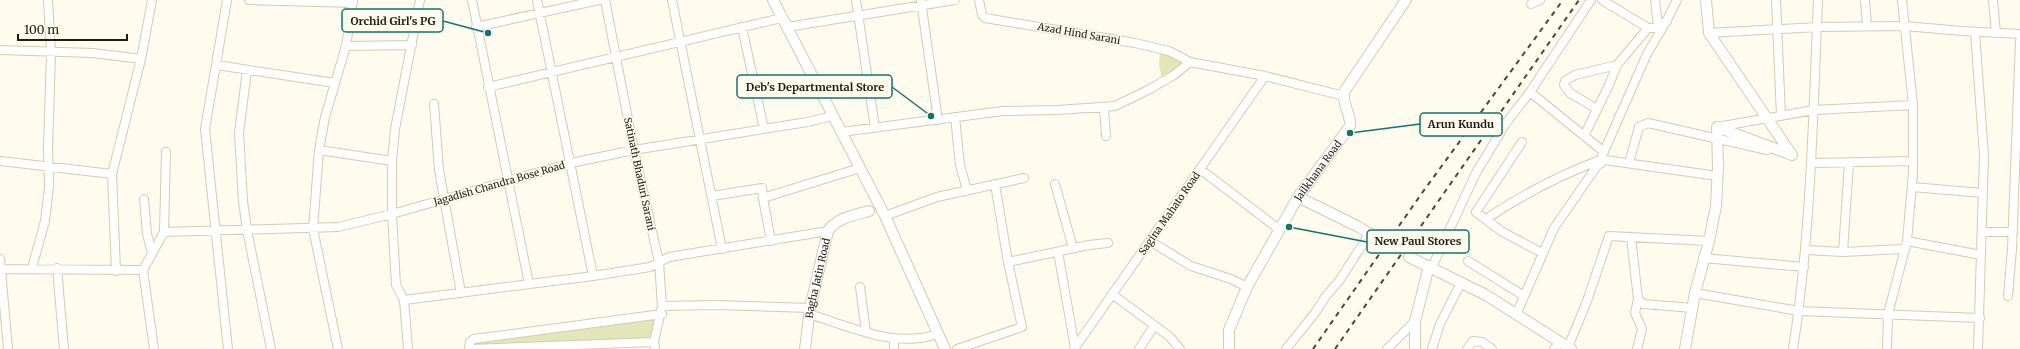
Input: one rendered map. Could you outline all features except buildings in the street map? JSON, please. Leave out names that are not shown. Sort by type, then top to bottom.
[{"type":"street","points":[[32,268],[45,221],[49,187],[48,167],[51,53],[48,0]]},
{"type":"street","points":[[116,271],[112,174],[141,59],[152,0]]},
{"type":"street","points":[[227,0],[205,129],[214,231],[228,349]]},
{"type":"street","points":[[249,0],[353,2],[346,46],[325,117],[320,150],[314,229],[338,349]]},
{"type":"street","points":[[408,349],[404,300],[396,285],[392,214],[392,161],[395,129],[420,0]]},
{"type":"street","points":[[472,0],[488,87],[529,284]]},
{"type":"street","points":[[537,0],[553,72],[593,276]]},
{"type":"street","points":[[476,27],[599,0]]},
{"type":"street","name":"Satinath Bhaduri Sarani","points":[[605,0],[634,150],[659,262],[662,310],[655,345]]},
{"type":"street","points":[[672,0],[722,249]]},
{"type":"street","points":[[773,0],[885,216],[945,349]]},
{"type":"street","points":[[856,0],[875,128]]},
{"type":"street","points":[[787,27],[858,16],[921,3],[955,0]]},
{"type":"street","name":"Azad Hind Sarani","points":[[980,0],[982,15],[985,18],[1075,32],[1149,46],[1169,51],[1190,62]]},
{"type":"street","points":[[841,132],[1003,111],[1104,108],[1122,104],[1139,96],[1174,76],[1190,62],[1265,76],[1344,96],[1347,88],[1406,0]]},
{"type":"street","points":[[1531,4],[1540,0]]},
{"type":"street","points":[[1415,349],[1415,321],[1430,266],[1476,173],[1506,123],[1530,92],[1592,0]]},
{"type":"street","points":[[1602,0],[1648,28]]},
{"type":"street","points":[[1655,0],[1658,26]]},
{"type":"street","points":[[1516,315],[1554,228],[1600,160],[1647,54],[1668,20],[1677,0]]},
{"type":"street","points":[[1706,0],[1709,33],[1792,155]]},
{"type":"street","points":[[1776,0],[1776,29],[1780,77],[1781,116]]},
{"type":"street","points":[[1793,349],[1806,250],[1812,163],[1818,0]]},
{"type":"street","points":[[1865,0],[1867,26]]},
{"type":"street","points":[[1887,349],[1888,314],[1905,245],[1912,187],[1913,105],[1902,0]]},
{"type":"street","points":[[1993,0],[1996,33]]},
{"type":"street","points":[[921,3],[938,120]]},
{"type":"street","points":[[488,87],[782,18]]},
{"type":"street","points":[[1584,136],[1617,65],[1648,28],[1658,26],[1668,20]]},
{"type":"street","points":[[1709,33],[1817,27],[1905,26],[2020,34]]},
{"type":"street","points":[[742,27],[764,129]]},
{"type":"street","points":[[1975,32],[1984,156],[1978,349]]},
{"type":"street","points":[[2008,296],[2013,232],[2020,41]]},
{"type":"street","points":[[346,46],[412,44]]},
{"type":"street","points":[[0,50],[51,53],[93,53],[141,59]]},
{"type":"street","points":[[216,65],[335,83]]},
{"type":"street","points":[[1597,109],[1570,93],[1564,86],[1565,81],[1575,75],[1617,65]]},
{"type":"street","points":[[247,70],[239,133],[243,201],[247,230],[272,349]]},
{"type":"street","name":"Sagina Mahato Road","points":[[1074,349],[1265,76]]},
{"type":"street","points":[[1530,92],[1584,136],[1600,160]]},
{"type":"street","name":"Jailkhana Road","points":[[1229,349],[1229,330],[1248,288],[1298,197],[1350,126],[1350,114],[1344,96]]},
{"type":"street","points":[[434,104],[439,170],[461,293]]},
{"type":"street","points":[[1716,127],[1814,110],[1913,105]]},
{"type":"street","points":[[1104,108],[1106,136]]},
{"type":"street","name":"Jagadish Chandra Bose Road","points":[[164,232],[314,229],[338,227],[392,214],[571,163],[634,150],[833,116]]},
{"type":"street","points":[[955,117],[960,165],[967,190]]},
{"type":"street","points":[[1629,163],[1639,128],[1648,123],[1792,155]]},
{"type":"street","points":[[1716,127],[1792,155]]},
{"type":"street","points":[[1685,349],[1695,293],[1703,258],[1710,241],[1716,206],[1716,127]]},
{"type":"street","points":[[1522,142],[1476,212],[1501,231],[1542,253]]},
{"type":"street","points":[[320,150],[392,161]]},
{"type":"street","points":[[154,349],[143,270],[164,232],[166,152]]},
{"type":"street","points":[[1486,219],[1513,200],[1548,181],[1600,160],[1717,176]]},
{"type":"street","points":[[0,161],[112,174]]},
{"type":"street","points":[[1812,163],[1912,161]]},
{"type":"street","points":[[1843,252],[1849,162]]},
{"type":"street","points":[[763,198],[860,168]]},
{"type":"street","points":[[1200,169],[1280,230]]},
{"type":"street","points":[[874,195],[869,211],[885,216],[937,197],[1024,178]]},
{"type":"street","points":[[957,349],[1022,327],[1008,262],[995,184]]},
{"type":"street","points":[[1055,184],[1073,248]]},
{"type":"street","points":[[1912,187],[1983,193]]},
{"type":"street","points":[[712,196],[762,188],[771,241]]},
{"type":"street","points":[[1298,197],[1370,233],[1383,242]]},
{"type":"street","points":[[144,199],[147,234],[152,253]]},
{"type":"street","name":"Bagha Jatin Road","points":[[805,349],[810,311],[828,231],[832,225],[844,218],[869,211]]},
{"type":"street","points":[[404,300],[593,276],[650,267],[669,257],[828,231]]},
{"type":"street","points":[[1982,232],[2013,232]]},
{"type":"street","points":[[1286,349],[1315,314],[1326,296],[1339,281],[1370,233]]},
{"type":"street","points":[[1410,257],[1486,295],[1563,347],[1586,304],[1608,238],[1632,237],[1710,241]]},
{"type":"street","points":[[1632,237],[1638,299],[1635,313],[1642,329],[1637,349]]},
{"type":"street","points":[[1150,241],[1191,266],[1231,279],[1248,288]]},
{"type":"street","points":[[1008,262],[1073,248],[1108,243]]},
{"type":"street","points":[[1806,250],[1843,252],[1905,245],[1981,255]]},
{"type":"street","points":[[1058,252],[1074,349]]},
{"type":"street","points":[[1703,258],[1804,267]]},
{"type":"street","points":[[0,259],[8,349]]},
{"type":"street","points":[[1468,261],[1524,296]]},
{"type":"street","points":[[57,268],[64,349]]},
{"type":"street","points":[[1,269],[57,268],[116,271],[143,270]]},
{"type":"street","points":[[1432,349],[1440,324],[1461,283]]},
{"type":"street","points":[[860,287],[866,332]]},
{"type":"street","points":[[1695,293],[1799,311],[1980,318]]},
{"type":"street","points":[[1112,294],[1170,337],[1180,349]]},
{"type":"street","points":[[1638,299],[1643,304],[1693,308]]},
{"type":"street","points":[[655,345],[470,349],[470,342],[474,339],[662,310],[718,305],[810,311],[866,332],[894,339],[923,337],[937,334]]},
{"type":"street","points":[[1387,349],[1415,321]]},
{"type":"street","points":[[1139,349],[1154,326]]},
{"type":"street","points":[[894,339],[894,349]]},
{"type":"street","points":[[1467,349],[1473,341],[1482,342],[1492,349]]},
{"type":"green space","points":[[1160,51],[1179,58],[1183,62],[1182,65],[1162,79],[1159,65]]},
{"type":"green space","points":[[660,316],[653,338],[472,346],[472,344]]},
{"type":"railway","points":[[1313,349],[1422,193],[1563,0]]},
{"type":"railway","points":[[1335,349],[1579,0]]},
{"type":"place","name":"Orchid Girl's PG","points":[[488,33]]},
{"type":"place","name":"Deb's Departmental Store","points":[[931,116]]},
{"type":"place","name":"Arun Kundu","points":[[1350,133]]},
{"type":"place","name":"New Paul Stores","points":[[1289,227]]}]
